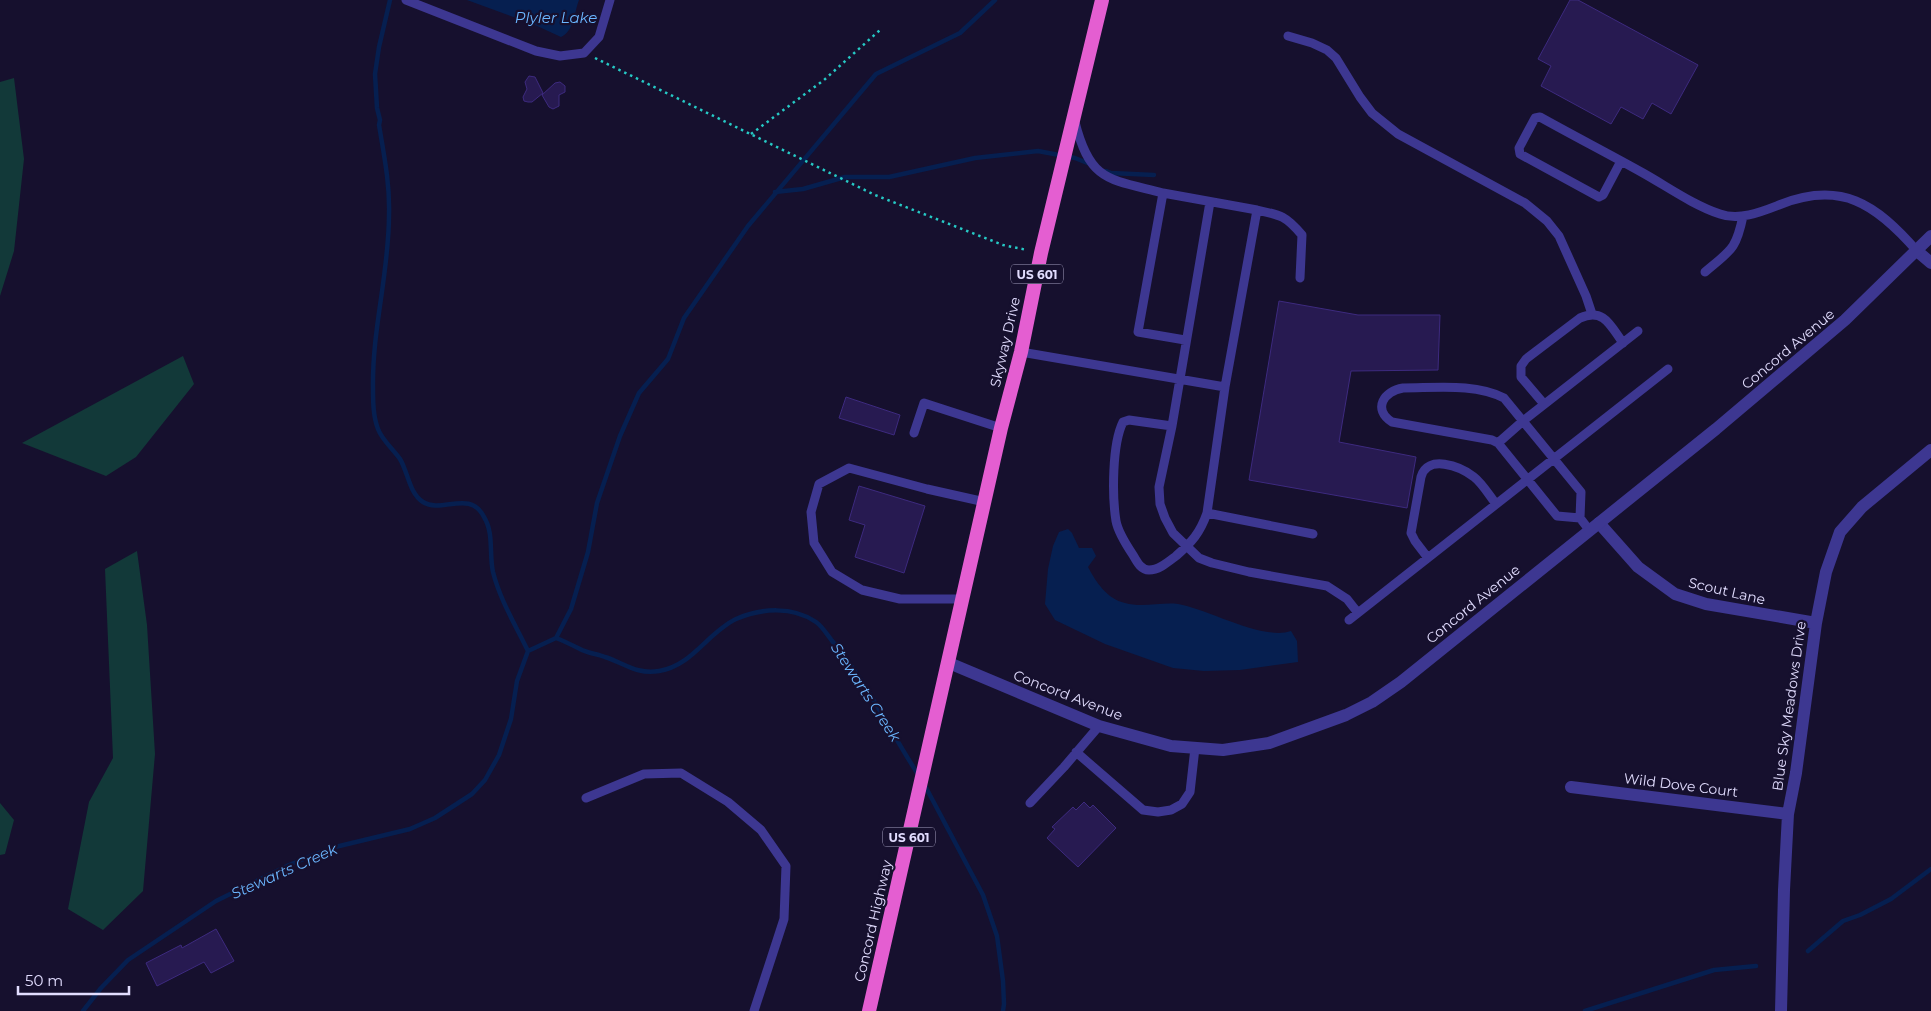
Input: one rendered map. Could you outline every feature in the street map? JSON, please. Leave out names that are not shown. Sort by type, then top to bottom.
[{"type":"highway","name":"Skyway Drive","points":[[949,663],[1041,253],[1102,0]]},
{"type":"highway","name":"Concord Highway","points":[[869,1011],[949,663]]},
{"type":"street","name":"Concord Avenue","points":[[949,663],[1098,726],[1171,746],[1223,750],[1269,743],[1346,715],[1372,702],[1401,682],[1716,429],[1845,320],[1931,236]]},
{"type":"street","points":[[1917,251],[1931,263]]},
{"type":"street","name":"Blue Sky Meadows Drive","points":[[1781,1011],[1788,814],[1796,773],[1816,623],[1826,572],[1840,532],[1862,507],[1931,450]]},
{"type":"street","name":"Scout Lane","points":[[1594,527],[1638,567],[1674,594],[1706,604],[1816,623]]},
{"type":"street","name":"Wild Dove Court","points":[[1571,787],[1788,814]]},
{"type":"lane","points":[[406,0],[536,50],[560,56],[584,53],[599,37],[610,0]]},
{"type":"lane","points":[[1288,36],[1312,43],[1327,50],[1336,58],[1372,113],[1398,134],[1525,203],[1547,221],[1559,236],[1592,314]]},
{"type":"lane","points":[[1621,161],[1603,195],[1599,197],[1520,154],[1519,148],[1535,118],[1540,117],[1722,215],[1743,216],[1764,212],[1800,197],[1830,194],[1854,200],[1875,210],[1903,234],[1917,251]]},
{"type":"lane","points":[[1074,119],[1081,146],[1095,169],[1106,176],[1164,193],[1277,214],[1290,220],[1302,234],[1300,278]]},
{"type":"lane","points":[[1164,193],[1138,332],[1185,340]]},
{"type":"lane","points":[[1210,202],[1185,340],[1172,426],[1159,487],[1160,504],[1165,518],[1173,534],[1199,558],[1249,572],[1326,586],[1347,598],[1358,613]]},
{"type":"lane","points":[[1172,426],[1129,420],[1123,422],[1120,427],[1114,470],[1116,523],[1138,564],[1146,570],[1155,570],[1167,563],[1186,547],[1202,529],[1207,514],[1225,387],[1258,210]]},
{"type":"lane","points":[[1705,272],[1733,248],[1739,238],[1743,216]]},
{"type":"lane","points":[[1544,404],[1521,377],[1521,366],[1580,318],[1592,314],[1602,317],[1623,343]]},
{"type":"lane","points":[[1498,443],[1544,404],[1638,331]]},
{"type":"lane","points":[[1020,352],[1225,387]]},
{"type":"lane","points":[[1349,620],[1668,369]]},
{"type":"lane","points":[[1580,518],[1581,492],[1504,398],[1492,392],[1479,389],[1403,388],[1393,390],[1382,402],[1381,410],[1384,417],[1392,422],[1492,440],[1498,443],[1557,516],[1580,518],[1594,527]]},
{"type":"lane","points":[[914,433],[924,403],[1001,428]]},
{"type":"lane","points":[[1428,558],[1414,541],[1411,533],[1421,477],[1423,470],[1427,466],[1437,464],[1448,465],[1475,477],[1496,504]]},
{"type":"lane","points":[[963,599],[900,599],[862,590],[832,572],[814,543],[810,512],[820,484],[849,468],[927,490],[985,502]]},
{"type":"lane","points":[[1207,514],[1313,534]]},
{"type":"lane","points":[[1030,803],[1098,726]]},
{"type":"lane","points":[[1076,752],[1143,810],[1158,812],[1171,810],[1182,804],[1190,792],[1194,748]]},
{"type":"lane","points":[[586,798],[644,774],[681,773],[728,802],[761,830],[786,866],[784,919],[754,1011]]},
{"type":"path","points":[[751,134],[824,80],[880,30]]},
{"type":"path","points":[[584,53],[875,195],[1003,245],[1041,253]]},
{"type":"green space","points":[[14,78],[24,159],[14,251],[0,296],[0,82]]},
{"type":"green space","points":[[183,356],[194,384],[136,457],[106,476],[22,443]]},
{"type":"green space","points":[[137,551],[147,625],[155,754],[143,891],[103,930],[68,909],[89,802],[113,758],[105,569]]},
{"type":"green space","points":[[0,803],[14,820],[5,854],[0,855]]},
{"type":"water","name":"Plyler Lake","points":[[467,0],[579,0],[569,31],[561,37],[535,25]]},
{"type":"water","points":[[1068,529],[1079,548],[1092,548],[1096,556],[1088,567],[1098,584],[1113,598],[1131,604],[1178,604],[1266,632],[1279,633],[1291,631],[1297,641],[1298,662],[1240,670],[1204,671],[1173,668],[1105,644],[1055,620],[1045,604],[1048,569],[1053,546],[1059,532]]},
{"type":"building","points":[[1570,0],[1578,0],[1698,65],[1671,114],[1652,103],[1643,119],[1621,107],[1611,124],[1541,86],[1551,66],[1538,59]]},
{"type":"building","points":[[529,76],[535,77],[543,93],[532,102],[524,101],[523,97],[527,89],[525,82]]},
{"type":"building","points":[[560,82],[565,86],[565,92],[559,95],[559,106],[553,109],[549,107],[542,95],[555,83]]},
{"type":"building","points":[[1279,301],[1358,315],[1440,315],[1438,370],[1351,371],[1339,442],[1416,457],[1407,508],[1249,480]]},
{"type":"building","points":[[846,397],[900,415],[894,435],[839,418]]},
{"type":"building","points":[[859,486],[925,506],[904,573],[855,557],[865,525],[849,520]]},
{"type":"building","points":[[1084,802],[1090,808],[1093,805],[1116,828],[1078,867],[1047,838],[1055,829],[1052,827],[1073,807],[1076,810]]},
{"type":"building","points":[[216,929],[234,961],[211,973],[204,962],[157,986],[146,963],[181,945],[182,948]]},
{"type":"waterway","points":[[390,0],[375,74],[379,125],[389,192],[388,237],[373,366],[375,419],[382,437],[403,464],[418,498],[431,505],[455,503],[471,505],[478,509],[484,517],[489,530],[492,565],[496,582],[504,603],[528,651]]},
{"type":"waterway","points":[[556,638],[571,609],[588,552],[597,503],[620,436],[639,393],[668,359],[684,318],[748,226],[876,74],[960,33],[995,0]]},
{"type":"waterway","points":[[775,192],[803,189],[845,177],[889,177],[975,158],[1038,151],[1075,158],[1090,164]]},
{"type":"waterway","points":[[1106,171],[1111,173],[1154,175]]},
{"type":"waterway","name":"Stewarts Creek","points":[[83,1011],[101,988],[128,960],[216,901],[289,865],[331,848],[410,829],[435,818],[472,794],[485,780],[499,755],[511,719],[517,681],[528,651],[556,638],[631,668],[651,672],[671,668],[681,663],[716,632],[736,619],[766,611],[777,610],[797,613],[816,622],[823,629],[857,674],[919,776]]},
{"type":"waterway","name":"Stewarts Creek","points":[[923,782],[983,895],[997,936],[1003,981],[1003,1011]]},
{"type":"waterway","points":[[1808,951],[1843,921],[1860,915],[1891,899],[1931,869]]},
{"type":"waterway","points":[[1585,1011],[1714,970],[1756,966]]}]
